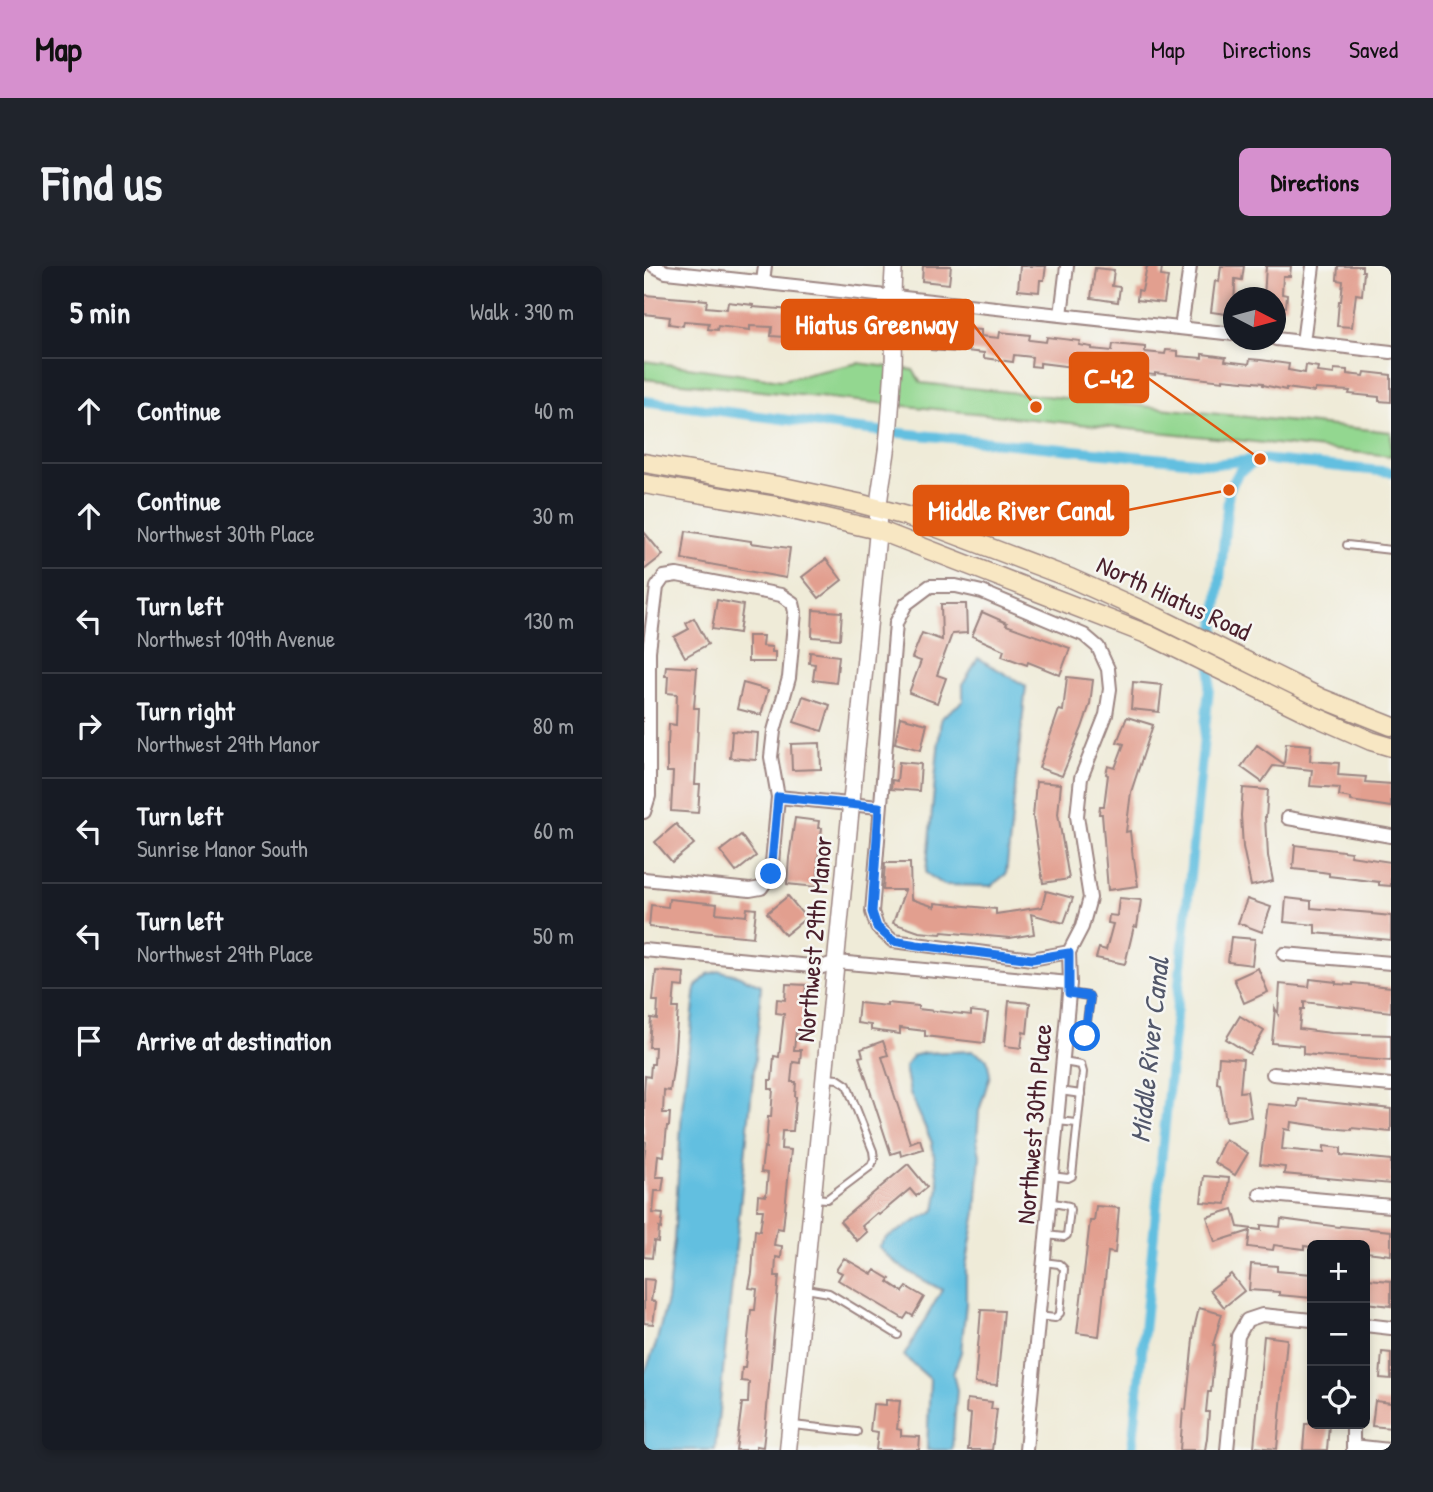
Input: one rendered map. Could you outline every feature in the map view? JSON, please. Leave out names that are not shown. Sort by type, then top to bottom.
[{"type":"main road","name":"North Hiatus Road","points":[[644,463],[779,486],[906,516],[1070,578],[1157,617],[1321,698],[1391,726]]},
{"type":"main road","name":"North Hiatus Road","points":[[644,484],[775,506],[878,530],[1149,635],[1314,716],[1391,747]]},
{"type":"street","points":[[654,266],[666,272],[1223,333]]},
{"type":"street","points":[[763,282],[765,266]]},
{"type":"street","name":"Northwest 29th Manor","points":[[788,1450],[878,530],[877,508],[890,411],[894,266]]},
{"type":"street","points":[[1061,315],[1067,266]]},
{"type":"street","points":[[1181,328],[1190,266]]},
{"type":"street","points":[[1303,342],[1313,266]]},
{"type":"street","points":[[1286,340],[1391,352]]},
{"type":"street","points":[[644,812],[649,796],[649,651],[657,587],[664,577],[677,575],[782,595],[793,603],[795,612],[789,678],[774,731],[771,757],[778,797],[771,874],[761,888],[750,890],[644,879]]},
{"type":"street","name":"Northwest 29th Manor","points":[[930,586],[906,604],[896,623],[872,912],[877,927],[893,941],[917,945],[1032,959],[1069,953]]},
{"type":"street","name":"Northwest 30th Place","points":[[930,586],[956,586],[982,592],[1084,635],[1098,646],[1108,669],[1110,689],[1106,715],[1082,778],[1077,816],[1090,898],[1082,927],[1069,953],[1070,988],[1026,1450]]},
{"type":"street","points":[[778,797],[879,807]]},
{"type":"street","points":[[1288,818],[1391,836]]},
{"type":"street","points":[[644,950],[822,967],[836,962],[1070,988]]},
{"type":"street","points":[[1284,954],[1391,963]]},
{"type":"street","points":[[1273,1074],[1391,1085]]},
{"type":"street","points":[[1260,1194],[1391,1206]]},
{"type":"street","points":[[1227,1450],[1238,1336],[1247,1320],[1262,1315],[1307,1320]]},
{"type":"street","points":[[1370,1326],[1391,1328]]},
{"type":"street","points":[[1353,1429],[1353,1448],[1389,1450]]},
{"type":"lane","points":[[1347,544],[1391,550]]},
{"type":"lane","points":[[1065,1036],[1085,1036],[1090,999],[1089,996],[1070,988]]},
{"type":"lane","points":[[1052,1177],[1072,1176],[1081,1094],[1083,1067],[1062,1062]]},
{"type":"lane","points":[[813,1198],[827,1199],[872,1166],[874,1159],[847,1085],[838,1079],[825,1077]]},
{"type":"lane","points":[[1060,1091],[1081,1094]]},
{"type":"lane","points":[[1057,1121],[1077,1123]]},
{"type":"lane","points":[[1046,1235],[1064,1237],[1067,1235],[1069,1222],[1069,1206],[1049,1202]]},
{"type":"lane","points":[[1038,1317],[1055,1318],[1060,1313],[1065,1269],[1059,1264],[1043,1262]]},
{"type":"lane","points":[[804,1289],[829,1293],[898,1335]]},
{"type":"lane","points":[[791,1425],[857,1432]]},
{"type":"green space","points":[[644,361],[781,380],[858,363],[913,370],[921,383],[1391,432],[1391,456],[644,379]]},
{"type":"water","points":[[978,658],[1026,686],[1006,874],[991,886],[944,885],[926,873],[941,718],[963,701],[963,684]]},
{"type":"water","points":[[720,971],[761,985],[715,1450],[644,1450],[644,1374],[656,1344],[667,1300],[674,1241],[682,1109],[696,987],[708,974]]},
{"type":"water","points":[[973,1051],[987,1059],[990,1075],[979,1111],[977,1141],[980,1155],[976,1212],[966,1266],[966,1303],[961,1352],[953,1374],[957,1390],[952,1450],[927,1450],[930,1379],[904,1356],[942,1290],[901,1266],[879,1247],[886,1238],[935,1210],[939,1187],[932,1143],[910,1093],[905,1067],[912,1056],[924,1053]]},
{"type":"building","points":[[923,266],[951,266],[949,284],[922,281]]},
{"type":"building","points":[[1020,266],[1046,266],[1044,280],[1040,280],[1039,292],[1018,290]]},
{"type":"building","points":[[1147,266],[1162,266],[1161,276],[1168,277],[1164,303],[1137,300],[1138,290],[1142,291]]},
{"type":"building","points":[[1221,266],[1244,266],[1242,280],[1235,279],[1235,287],[1223,287],[1223,314],[1211,312],[1215,281],[1219,282]]},
{"type":"building","points":[[1266,266],[1291,266],[1290,276],[1283,276],[1282,287],[1265,287]]},
{"type":"building","points":[[1338,266],[1362,266],[1364,271],[1362,295],[1356,294],[1352,327],[1337,326],[1343,281],[1337,280]]},
{"type":"building","points":[[1095,268],[1114,270],[1112,286],[1120,287],[1118,302],[1091,298]]},
{"type":"building","points":[[644,295],[707,300],[706,307],[727,309],[728,302],[805,311],[804,317],[828,320],[829,313],[860,318],[856,347],[842,345],[843,336],[816,332],[815,338],[786,334],[785,337],[771,336],[772,327],[750,326],[750,330],[718,326],[717,330],[708,329],[709,323],[684,321],[683,326],[669,324],[670,317],[644,314]]},
{"type":"building","points":[[933,327],[981,330],[981,336],[999,338],[1000,332],[1030,335],[1029,340],[1046,342],[1047,337],[1080,341],[1079,345],[1092,349],[1112,351],[1113,344],[1145,347],[1145,352],[1165,354],[1166,350],[1178,351],[1178,356],[1202,358],[1202,354],[1226,357],[1225,361],[1249,364],[1250,359],[1261,360],[1289,364],[1288,370],[1305,373],[1306,365],[1318,367],[1317,372],[1334,374],[1334,369],[1364,376],[1365,372],[1391,375],[1391,402],[1379,401],[1379,397],[1349,394],[1350,391],[1286,390],[1263,383],[1115,372],[1040,363],[1040,367],[1031,366],[1032,357],[1014,355],[1013,362],[984,358],[984,353],[931,350]]},
{"type":"building","points":[[686,531],[790,548],[786,578],[682,559]]},
{"type":"building","points":[[644,532],[663,555],[644,570]]},
{"type":"building","points":[[826,559],[842,580],[819,598],[802,577]]},
{"type":"building","points":[[717,600],[743,605],[739,633],[712,629]]},
{"type":"building","points":[[941,604],[966,604],[967,633],[952,634],[937,675],[946,678],[937,703],[909,693],[921,661],[912,658],[922,633],[942,640]]},
{"type":"building","points":[[813,610],[842,612],[840,639],[812,637]]},
{"type":"building","points":[[982,612],[1007,623],[1006,625],[1070,648],[1060,675],[1028,662],[1027,665],[1002,656],[1004,650],[972,636]]},
{"type":"building","points":[[694,618],[708,644],[685,657],[674,637],[689,629],[686,623]]},
{"type":"building","points":[[748,636],[763,636],[762,646],[772,647],[775,662],[748,662]]},
{"type":"building","points":[[810,652],[839,656],[836,683],[813,680],[815,664],[809,663]]},
{"type":"building","points":[[666,666],[697,668],[694,708],[699,708],[695,785],[700,785],[698,813],[671,811],[673,772],[667,772],[667,744],[669,724],[676,725],[677,694],[667,693]]},
{"type":"building","points":[[1067,677],[1093,680],[1090,704],[1062,776],[1039,768],[1059,710],[1063,711]]},
{"type":"building","points":[[1133,682],[1162,685],[1159,712],[1131,709]]},
{"type":"building","points":[[743,683],[768,690],[761,715],[737,709]]},
{"type":"building","points":[[803,696],[830,705],[822,731],[794,722]]},
{"type":"building","points":[[900,717],[927,724],[921,750],[895,743]]},
{"type":"building","points":[[1127,717],[1153,725],[1131,792],[1126,832],[1130,831],[1138,886],[1108,890],[1102,814],[1099,814],[1100,806],[1104,806],[1108,766],[1115,768],[1124,744],[1117,742]]},
{"type":"building","points":[[732,731],[758,733],[756,760],[730,758]]},
{"type":"building","points":[[820,743],[821,769],[792,770],[791,744]]},
{"type":"building","points":[[1286,743],[1311,745],[1310,761],[1339,763],[1338,775],[1366,777],[1365,782],[1391,784],[1391,807],[1351,801],[1351,798],[1339,796],[1340,788],[1310,786],[1312,770],[1273,766],[1262,782],[1241,767],[1257,745],[1284,764]]},
{"type":"building","points":[[899,762],[921,764],[919,791],[891,789],[892,780],[897,781]]},
{"type":"building","points":[[1036,782],[1061,784],[1058,814],[1069,879],[1043,883],[1033,817]]},
{"type":"building","points":[[1243,788],[1268,790],[1266,836],[1273,881],[1251,886],[1243,847]]},
{"type":"building","points":[[795,818],[819,821],[818,828],[822,828],[817,887],[787,884]]},
{"type":"building","points":[[676,824],[694,844],[672,862],[655,842]]},
{"type":"building","points":[[741,835],[756,856],[736,872],[720,851]]},
{"type":"building","points":[[1295,845],[1351,852],[1350,856],[1391,862],[1391,886],[1329,876],[1329,873],[1293,869]]},
{"type":"building","points":[[885,863],[910,863],[911,899],[935,907],[935,903],[996,909],[996,914],[1042,907],[1046,891],[1073,898],[1064,923],[1031,914],[1034,934],[1010,938],[919,932],[893,923],[905,890],[883,890]]},
{"type":"building","points":[[788,896],[806,918],[785,935],[767,913]]},
{"type":"building","points":[[1119,898],[1141,900],[1137,927],[1134,926],[1125,964],[1096,958],[1099,948],[1106,950],[1113,924],[1108,923],[1109,915],[1117,916]]},
{"type":"building","points":[[1286,898],[1311,901],[1311,908],[1391,916],[1391,940],[1315,933],[1315,925],[1284,922]]},
{"type":"building","points":[[669,899],[717,904],[716,913],[746,916],[747,908],[756,909],[753,937],[649,927],[651,905],[668,907]]},
{"type":"building","points":[[1247,899],[1271,907],[1262,932],[1238,923]]},
{"type":"building","points":[[1231,937],[1255,939],[1252,965],[1228,962]]},
{"type":"building","points":[[1258,968],[1268,992],[1244,1003],[1234,979]]},
{"type":"building","points":[[656,971],[684,973],[683,987],[675,986],[673,1008],[678,1008],[674,1062],[670,1091],[664,1090],[663,1113],[670,1113],[669,1126],[664,1156],[658,1155],[656,1177],[664,1177],[662,1191],[655,1191],[653,1213],[663,1214],[658,1242],[654,1241],[652,1258],[644,1257],[644,1093],[645,1076],[650,1077],[651,1064],[654,1064],[655,1047],[649,1047],[651,1018],[657,1019],[658,1001],[653,1001]]},
{"type":"building","points":[[1310,979],[1336,984],[1391,987],[1391,1012],[1304,1002],[1299,1029],[1391,1035],[1391,1061],[1303,1054],[1303,1046],[1272,1043],[1280,984],[1309,987]]},
{"type":"building","points":[[786,984],[806,985],[802,1033],[796,1032],[794,1050],[801,1050],[800,1063],[793,1062],[791,1082],[796,1082],[793,1131],[782,1131],[781,1149],[791,1150],[783,1229],[777,1228],[774,1245],[782,1246],[781,1258],[776,1257],[775,1276],[779,1276],[765,1430],[763,1447],[756,1446],[756,1450],[736,1450],[742,1403],[748,1403],[749,1382],[741,1381],[742,1368],[745,1368],[751,1310],[755,1310],[757,1289],[749,1288],[755,1230],[760,1231],[763,1210],[757,1210],[758,1195],[766,1196],[768,1173],[761,1172],[768,1117],[771,1117],[773,1089],[769,1089],[769,1080],[772,1080],[774,1056],[779,1057],[784,1014],[776,1013],[777,999],[785,1000]]},
{"type":"building","points":[[1009,1001],[1030,1003],[1027,1033],[1023,1032],[1021,1048],[1005,1046]]},
{"type":"building","points":[[859,1003],[918,1006],[918,1009],[971,1015],[971,1011],[988,1013],[984,1043],[925,1036],[925,1031],[900,1028],[900,1034],[871,1030],[871,1025],[857,1023]]},
{"type":"building","points":[[1240,1016],[1264,1031],[1250,1054],[1226,1039]]},
{"type":"building","points":[[883,1041],[888,1055],[882,1057],[910,1143],[920,1139],[923,1149],[901,1156],[900,1151],[891,1154],[859,1057],[863,1056],[861,1049]]},
{"type":"building","points":[[1219,1057],[1243,1059],[1240,1092],[1247,1091],[1251,1117],[1226,1121],[1220,1084],[1217,1083]]},
{"type":"building","points":[[1299,1099],[1391,1109],[1391,1132],[1326,1128],[1291,1122],[1290,1130],[1284,1129],[1282,1149],[1324,1153],[1324,1146],[1341,1148],[1341,1155],[1391,1160],[1391,1184],[1284,1174],[1285,1167],[1260,1164],[1268,1104],[1298,1107]]},
{"type":"building","points":[[1225,1139],[1248,1153],[1235,1175],[1214,1162]]},
{"type":"building","points":[[908,1164],[927,1187],[916,1196],[910,1189],[879,1215],[877,1213],[862,1226],[867,1232],[857,1241],[840,1221]]},
{"type":"building","points":[[1204,1176],[1229,1178],[1226,1204],[1201,1202]]},
{"type":"building","points":[[1096,1206],[1119,1208],[1115,1253],[1108,1252],[1099,1336],[1077,1333],[1090,1221],[1094,1221]]},
{"type":"building","points":[[1233,1209],[1238,1227],[1261,1230],[1261,1225],[1280,1227],[1281,1219],[1391,1231],[1391,1255],[1370,1252],[1370,1240],[1307,1240],[1304,1249],[1274,1245],[1273,1250],[1248,1247],[1250,1231],[1215,1242],[1207,1217]]},
{"type":"building","points":[[844,1258],[872,1274],[875,1270],[890,1279],[888,1282],[903,1292],[907,1287],[924,1297],[913,1316],[908,1313],[904,1319],[838,1280],[842,1273],[836,1270]]},
{"type":"building","points":[[1251,1264],[1277,1266],[1277,1271],[1307,1274],[1307,1298],[1249,1290]]},
{"type":"building","points":[[1231,1274],[1244,1291],[1224,1307],[1210,1290]]},
{"type":"building","points":[[644,1279],[654,1280],[651,1301],[656,1302],[653,1324],[644,1323]]},
{"type":"building","points":[[1370,1279],[1391,1281],[1391,1306],[1370,1303]]},
{"type":"building","points":[[1199,1308],[1222,1314],[1213,1345],[1211,1392],[1208,1392],[1206,1412],[1209,1412],[1207,1438],[1205,1450],[1180,1450],[1183,1409],[1186,1410],[1194,1329]]},
{"type":"building","points":[[981,1310],[1004,1311],[997,1385],[975,1383]]},
{"type":"building","points":[[1264,1336],[1287,1339],[1277,1449],[1254,1447]]},
{"type":"building","points":[[1382,1352],[1391,1353],[1391,1379],[1380,1378]]},
{"type":"building","points":[[967,1399],[992,1402],[991,1409],[997,1409],[992,1450],[968,1450],[971,1414],[966,1413]]},
{"type":"building","points":[[886,1400],[900,1401],[897,1429],[901,1430],[901,1436],[920,1437],[919,1450],[876,1450],[878,1432],[870,1431],[873,1404],[886,1405]]},
{"type":"building","points":[[1375,1401],[1391,1403],[1391,1428],[1372,1426]]},
{"type":"building","points":[[1305,1424],[1307,1429],[1329,1429],[1327,1450],[1303,1450]]},
{"type":"waterway","points":[[644,401],[849,428],[1215,464],[1260,459],[1391,472]]},
{"type":"waterway","name":"Middle River Canal","points":[[1132,1450],[1229,490],[1239,472],[1260,459]]},
{"type":"place","name":"Hiatus Greenway","points":[[1036,407]]},
{"type":"place","name":"C-42","points":[[1260,459]]},
{"type":"place","name":"Middle River Canal","points":[[1229,490]]},
{"type":"route","points":[[771,874],[778,797],[879,807],[872,912],[877,927],[893,941],[917,945],[1032,959],[1069,953],[1069,993],[1086,995],[1090,999],[1085,1036]]}]
